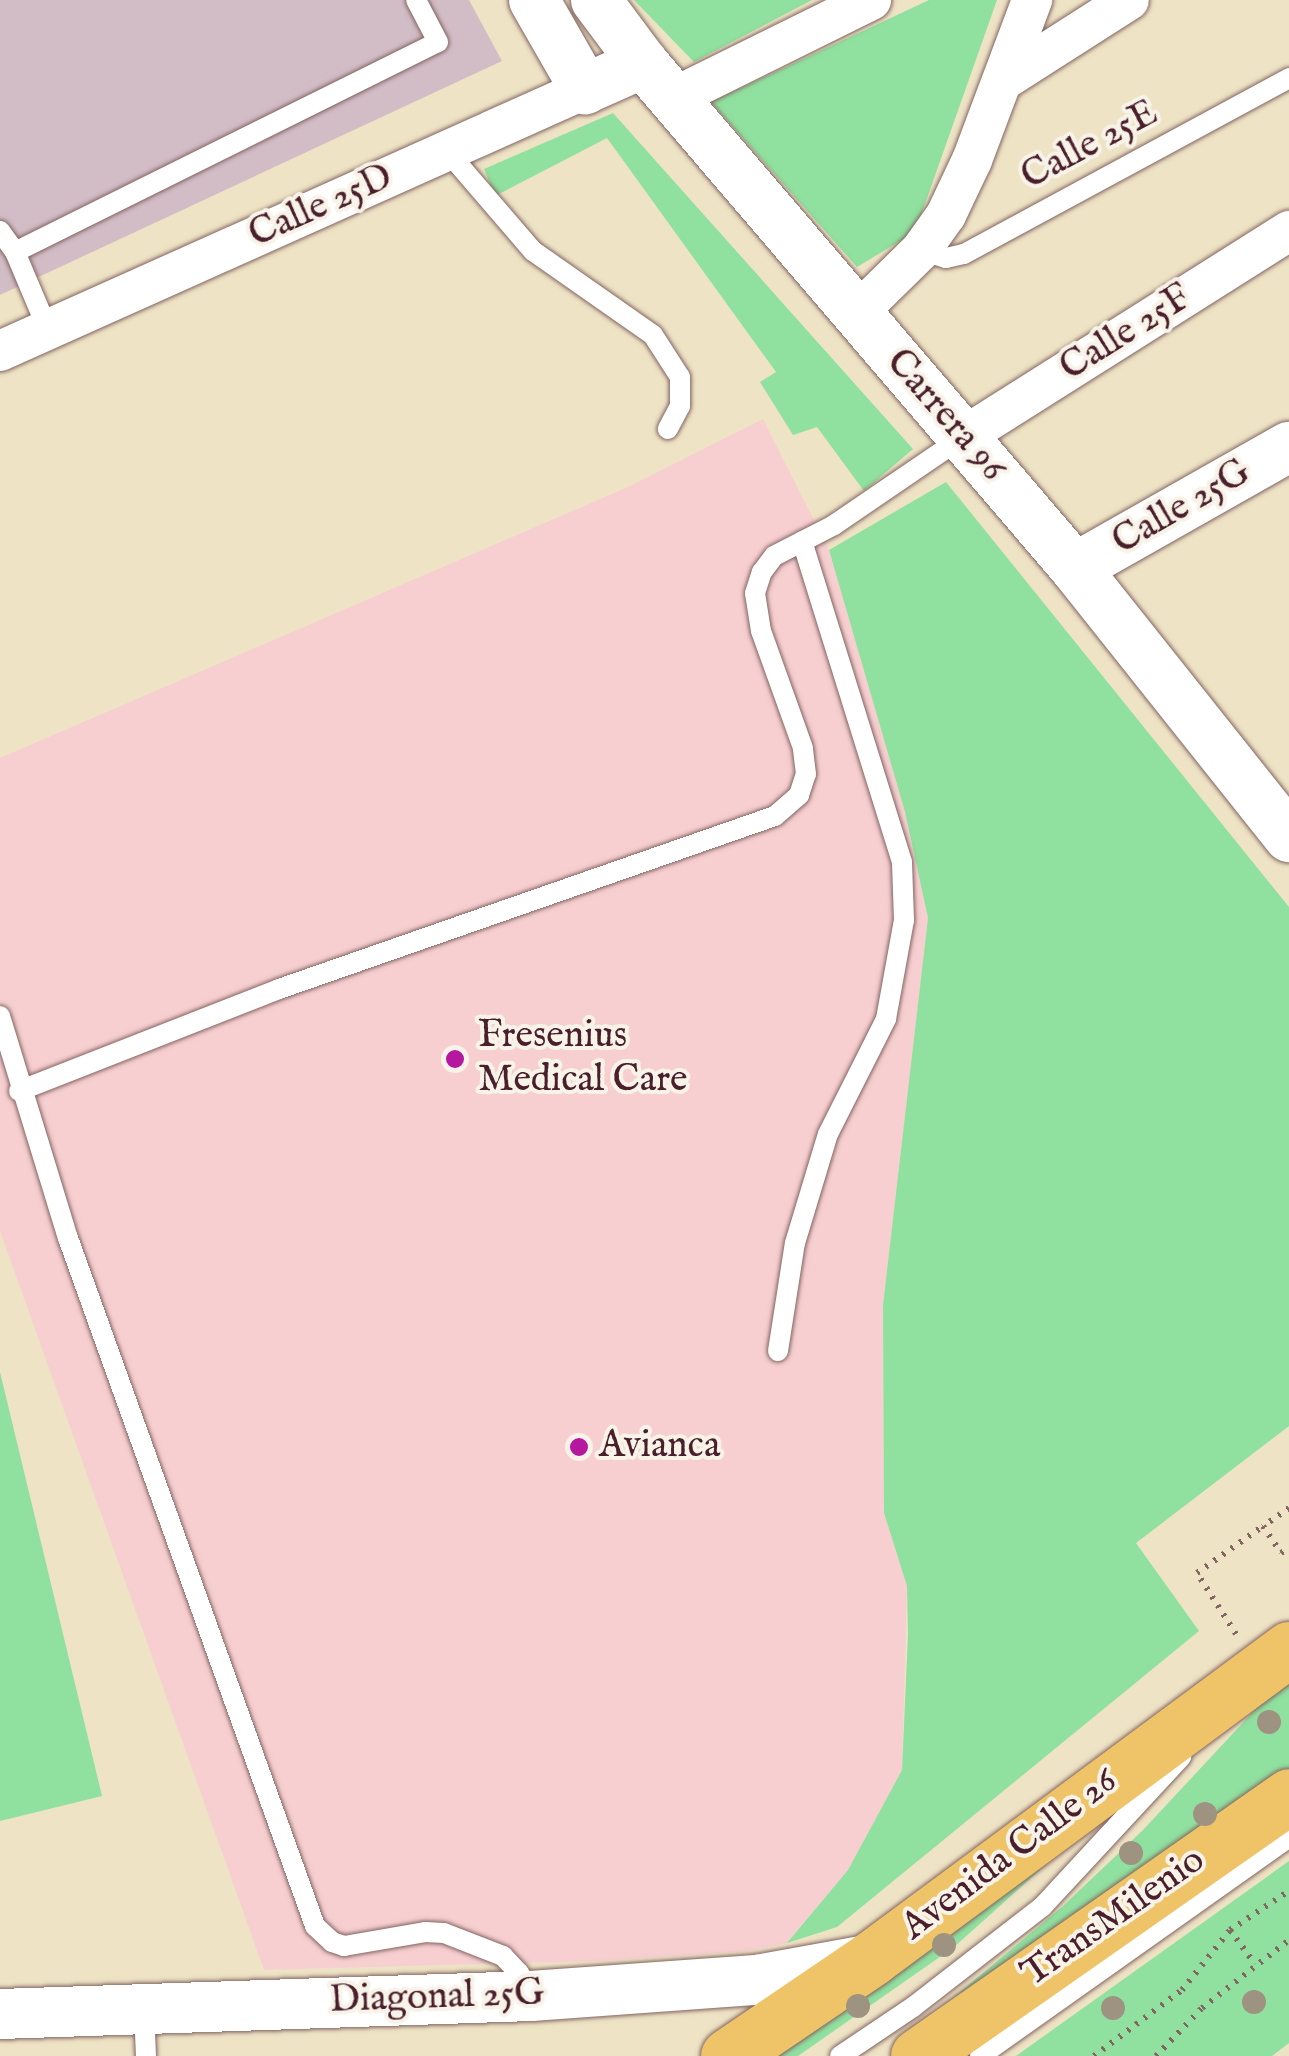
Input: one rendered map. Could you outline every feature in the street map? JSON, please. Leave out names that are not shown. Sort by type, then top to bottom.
[{"type":"main road","name":"Avenida Calle 26","points":[[728,2056],[872,1958],[1274,1660]]},
{"type":"main road","points":[[918,2056],[1289,1796]]},
{"type":"street","points":[[534,0],[585,89]]},
{"type":"street","name":"Carrera 96","points":[[596,0],[658,81],[1075,568],[1289,836]]},
{"type":"street","name":"Calle 25D","points":[[0,352],[585,89],[658,81],[871,0]]},
{"type":"street","points":[[857,313],[921,250],[946,215],[1004,80],[1032,0]]},
{"type":"street","points":[[1004,80],[1129,0]]},
{"type":"street","name":"Calle 25F","points":[[963,437],[1289,231]]},
{"type":"street","name":"Calle 25G","points":[[1075,568],[1289,447]]},
{"type":"street","name":"Diagonal 25G","points":[[0,2014],[145,2033],[531,1996],[770,1978],[872,1958]]},
{"type":"lane","points":[[15,252],[438,42],[416,0]]},
{"type":"lane","name":"Calle 25E","points":[[921,250],[946,258],[964,254],[1289,78]]},
{"type":"lane","points":[[447,151],[534,252],[653,335],[680,378],[680,406],[668,429]]},
{"type":"lane","points":[[0,231],[15,252],[48,330]]},
{"type":"lane","points":[[20,1091],[401,945],[774,816],[799,795],[806,774],[803,748],[761,631],[755,593],[774,556],[834,525],[963,437]]},
{"type":"lane","points":[[778,1351],[795,1243],[828,1134],[886,1019],[904,920],[902,862],[802,541]]},
{"type":"lane","points":[[0,1016],[68,1238],[315,1926],[332,1942],[344,1946],[411,1934],[444,1933],[502,1956],[519,1972],[531,1996]]},
{"type":"lane","name":"TransMilenio","points":[[840,2056],[913,2007],[1042,1907],[1274,1660]]},
{"type":"lane","name":"TransMilenio","points":[[980,2056],[1289,1837]]},
{"type":"path","points":[[1274,1660],[1197,1572],[1289,1508]]},
{"type":"path","points":[[1262,1526],[1281,1553],[1289,1548]]},
{"type":"path","points":[[1094,2056],[1182,1990],[1230,1930],[1289,1891]]},
{"type":"path","points":[[1230,1930],[1255,1964]]},
{"type":"path","points":[[1156,2056],[1202,2008],[1289,1940]]},
{"type":"shaded area","points":[[0,0],[469,0],[502,61],[0,295]]},
{"type":"shaded area","name":"Fresenius Medical Care","points":[[763,419],[829,550],[905,812],[928,918],[883,1305],[884,1513],[907,1586],[902,1770],[848,1870],[787,1943],[748,1951],[598,1961],[264,1970],[0,1231],[0,758],[628,487]]},
{"type":"green space","points":[[634,0],[812,0],[694,62]]},
{"type":"green space","points":[[929,0],[997,0],[915,232],[857,267],[711,102]]},
{"type":"green space","points":[[613,113],[913,449],[864,491],[817,427],[793,435],[760,382],[776,372],[607,138],[495,196],[484,169]]},
{"type":"green space","points":[[946,482],[1289,907],[1289,1426],[1136,1543],[1199,1631],[837,1927],[787,1943],[848,1870],[902,1770],[908,1635],[907,1586],[884,1513],[883,1305],[928,918],[905,812],[829,550]]},
{"type":"green space","points":[[0,1372],[102,1796],[0,1821]]},
{"type":"green space","points":[[1289,1681],[1289,1774],[917,2028],[1062,1907],[1143,1830],[1266,1698]]},
{"type":"green space","points":[[1289,1861],[1289,2043],[1272,2056],[1016,2056]]},
{"type":"green space","points":[[1049,1862],[954,1947],[798,2056],[757,2056],[856,1995]]},
{"type":"place","name":"Fresenius Medical Care","points":[[455,1059]]},
{"type":"place","name":"Avianca","points":[[579,1447]]}]
